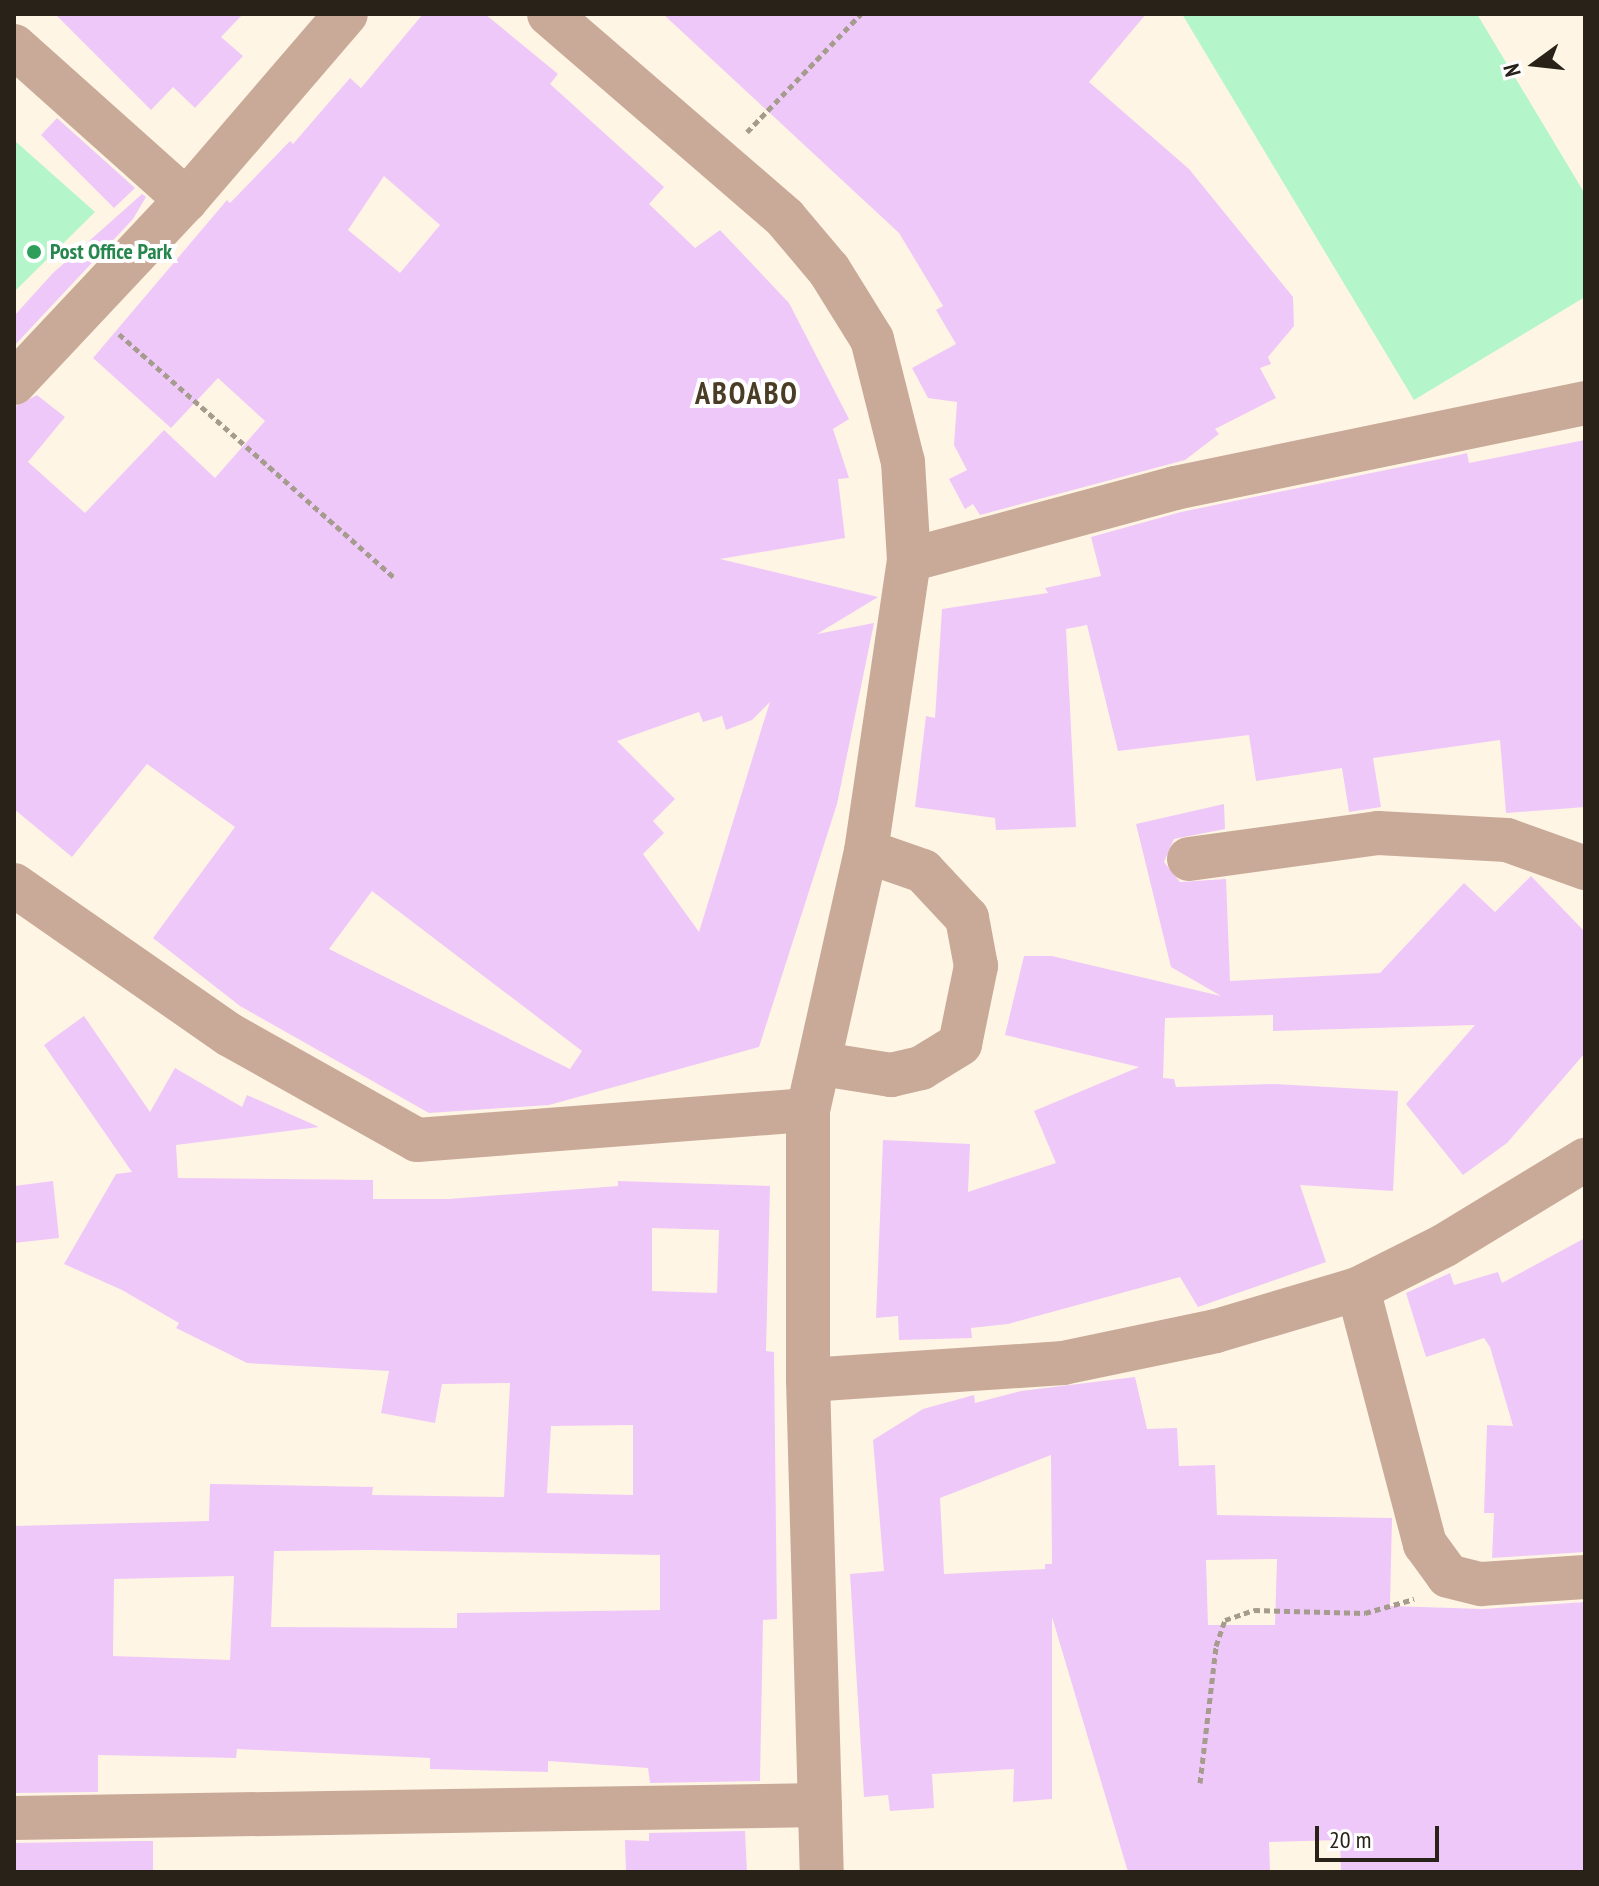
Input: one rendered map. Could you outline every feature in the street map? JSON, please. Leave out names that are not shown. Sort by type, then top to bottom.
[{"type":"street","points":[[14,383],[186,200],[346,14]]},
{"type":"street","points":[[549,14],[785,218],[829,270],[872,339],[903,462],[909,560],[866,851],[822,1064],[808,1110],[808,1380],[822,1872]]},
{"type":"street","points":[[14,46],[186,200]]},
{"type":"street","points":[[909,560],[1175,488],[1585,403]]},
{"type":"street","points":[[1189,859],[1378,833],[1507,840],[1585,868]]},
{"type":"street","points":[[822,1064],[891,1075],[934,1060],[960,1044],[976,966],[967,918],[923,871],[866,851]]},
{"type":"street","points":[[14,885],[230,1035],[417,1140],[808,1110]]},
{"type":"street","points":[[808,1380],[1063,1363],[1216,1331],[1358,1289],[1445,1245],[1585,1160]]},
{"type":"street","points":[[1358,1289],[1425,1544],[1448,1576],[1481,1584],[1585,1577]]},
{"type":"street","points":[[14,1818],[820,1805]]},
{"type":"path","points":[[719,161],[861,14]]},
{"type":"path","points":[[85,305],[395,578]]},
{"type":"path","points":[[1200,1783],[1216,1646],[1225,1620],[1254,1610],[1365,1613],[1413,1600],[1448,1576]]},
{"type":"green space","points":[[1182,14],[1477,14],[1585,194],[1585,297],[1414,400]]},
{"type":"green space","name":"Post Office Park","points":[[14,140],[95,212],[14,292]]},
{"type":"building","points":[[55,14],[243,14],[221,37],[243,56],[195,108],[173,87],[151,110]]},
{"type":"building","points":[[423,14],[485,14],[558,74],[550,84],[664,187],[649,204],[695,248],[720,230],[789,303],[849,419],[833,429],[849,478],[838,479],[845,538],[720,559],[878,597],[817,634],[874,623],[837,804],[759,1047],[549,1105],[429,1113],[240,1006],[153,938],[235,827],[147,764],[72,857],[14,809],[14,407],[37,395],[65,417],[28,462],[85,513],[164,430],[215,478],[265,421],[218,378],[171,428],[93,358],[227,200],[230,203],[290,141],[293,144],[350,78],[361,88]],"holes":[[[384,176],[440,225],[400,273],[348,230]],[[770,702],[699,932],[643,854],[664,833],[653,821],[675,799],[617,741],[699,712],[703,722],[722,716],[726,730],[752,720]],[[372,891],[582,1051],[570,1069],[329,949]]]},
{"type":"building","points":[[663,14],[1146,14],[1089,82],[1189,169],[1293,297],[1294,326],[1268,357],[1271,364],[1260,368],[1276,398],[1215,429],[1219,434],[1185,460],[980,515],[973,504],[965,509],[949,479],[967,470],[954,445],[957,402],[928,398],[912,368],[956,344],[936,310],[943,306],[899,233]]},
{"type":"building","points":[[57,118],[135,188],[114,208],[41,135]]},
{"type":"building","points":[[142,194],[146,197],[133,219],[14,346],[14,316],[53,273]]},
{"type":"building","points":[[1585,440],[1585,807],[1506,813],[1500,740],[1373,758],[1381,807],[1349,812],[1342,768],[1256,781],[1249,735],[1118,751],[1087,625],[1066,629],[1076,827],[996,830],[995,818],[915,807],[926,716],[935,718],[942,609],[1048,593],[1045,588],[1101,576],[1091,537],[1181,512],[1467,453],[1469,463]]},
{"type":"building","points":[[1224,804],[1225,829],[1174,839],[1164,862],[1180,882],[1226,879],[1230,981],[1380,973],[1464,883],[1495,912],[1531,876],[1585,932],[1585,1053],[1507,1143],[1463,1175],[1406,1104],[1475,1025],[1273,1031],[1273,1015],[1165,1018],[1163,1078],[1174,1079],[1176,1087],[1275,1084],[1398,1091],[1393,1191],[1300,1185],[1326,1262],[1198,1307],[1180,1277],[1008,1324],[971,1328],[972,1338],[899,1340],[898,1316],[876,1318],[883,1140],[970,1144],[968,1192],[1056,1163],[1034,1111],[1139,1067],[1005,1035],[1024,956],[1052,956],[1221,996],[1171,967],[1136,824]]},
{"type":"building","points":[[84,1016],[150,1112],[175,1068],[242,1107],[247,1095],[319,1127],[176,1145],[178,1178],[373,1180],[373,1199],[449,1199],[618,1186],[618,1181],[770,1186],[766,1351],[774,1352],[777,1619],[763,1620],[760,1781],[650,1783],[648,1768],[548,1761],[548,1772],[430,1769],[430,1758],[237,1749],[236,1758],[98,1755],[98,1792],[14,1793],[14,1526],[209,1521],[210,1484],[373,1487],[372,1495],[504,1497],[510,1383],[442,1384],[435,1423],[381,1413],[389,1371],[247,1363],[176,1328],[179,1323],[122,1290],[64,1264],[116,1174],[132,1172],[44,1045]],"holes":[[[652,1228],[719,1230],[717,1293],[652,1291]],[[633,1425],[633,1495],[547,1493],[551,1426]],[[274,1551],[660,1555],[660,1610],[457,1613],[457,1628],[271,1627]],[[234,1576],[230,1660],[113,1656],[114,1579]]]},
{"type":"building","points":[[53,1181],[59,1238],[14,1243],[14,1186]]},
{"type":"building","points":[[1585,1238],[1585,1552],[1492,1558],[1494,1513],[1484,1513],[1487,1425],[1513,1426],[1490,1347],[1484,1338],[1426,1357],[1406,1293],[1450,1273],[1454,1285],[1498,1272],[1502,1283]]},
{"type":"building","points":[[1135,1377],[1147,1429],[1177,1428],[1179,1466],[1215,1465],[1217,1515],[1392,1518],[1390,1606],[1483,1609],[1585,1602],[1585,1872],[1341,1872],[1340,1840],[1269,1842],[1270,1872],[1128,1872],[1052,1617],[1052,1799],[1013,1802],[1014,1769],[932,1774],[934,1808],[890,1811],[888,1795],[864,1797],[850,1574],[884,1571],[873,1440],[923,1409],[974,1395],[975,1403],[1021,1391]],"holes":[[[1051,1455],[1052,1564],[1045,1564],[1045,1569],[944,1574],[940,1498]],[[1277,1559],[1275,1625],[1208,1625],[1206,1560]]]},
{"type":"building","points":[[745,1831],[747,1872],[626,1872],[625,1840],[649,1841],[649,1833]]},
{"type":"building","points":[[153,1841],[153,1872],[14,1872],[14,1843]]},
{"type":"place","name":"Post Office Park","points":[[34,252]]},
{"type":"district","name":"ABOABO","points":[[747,393]]}]
